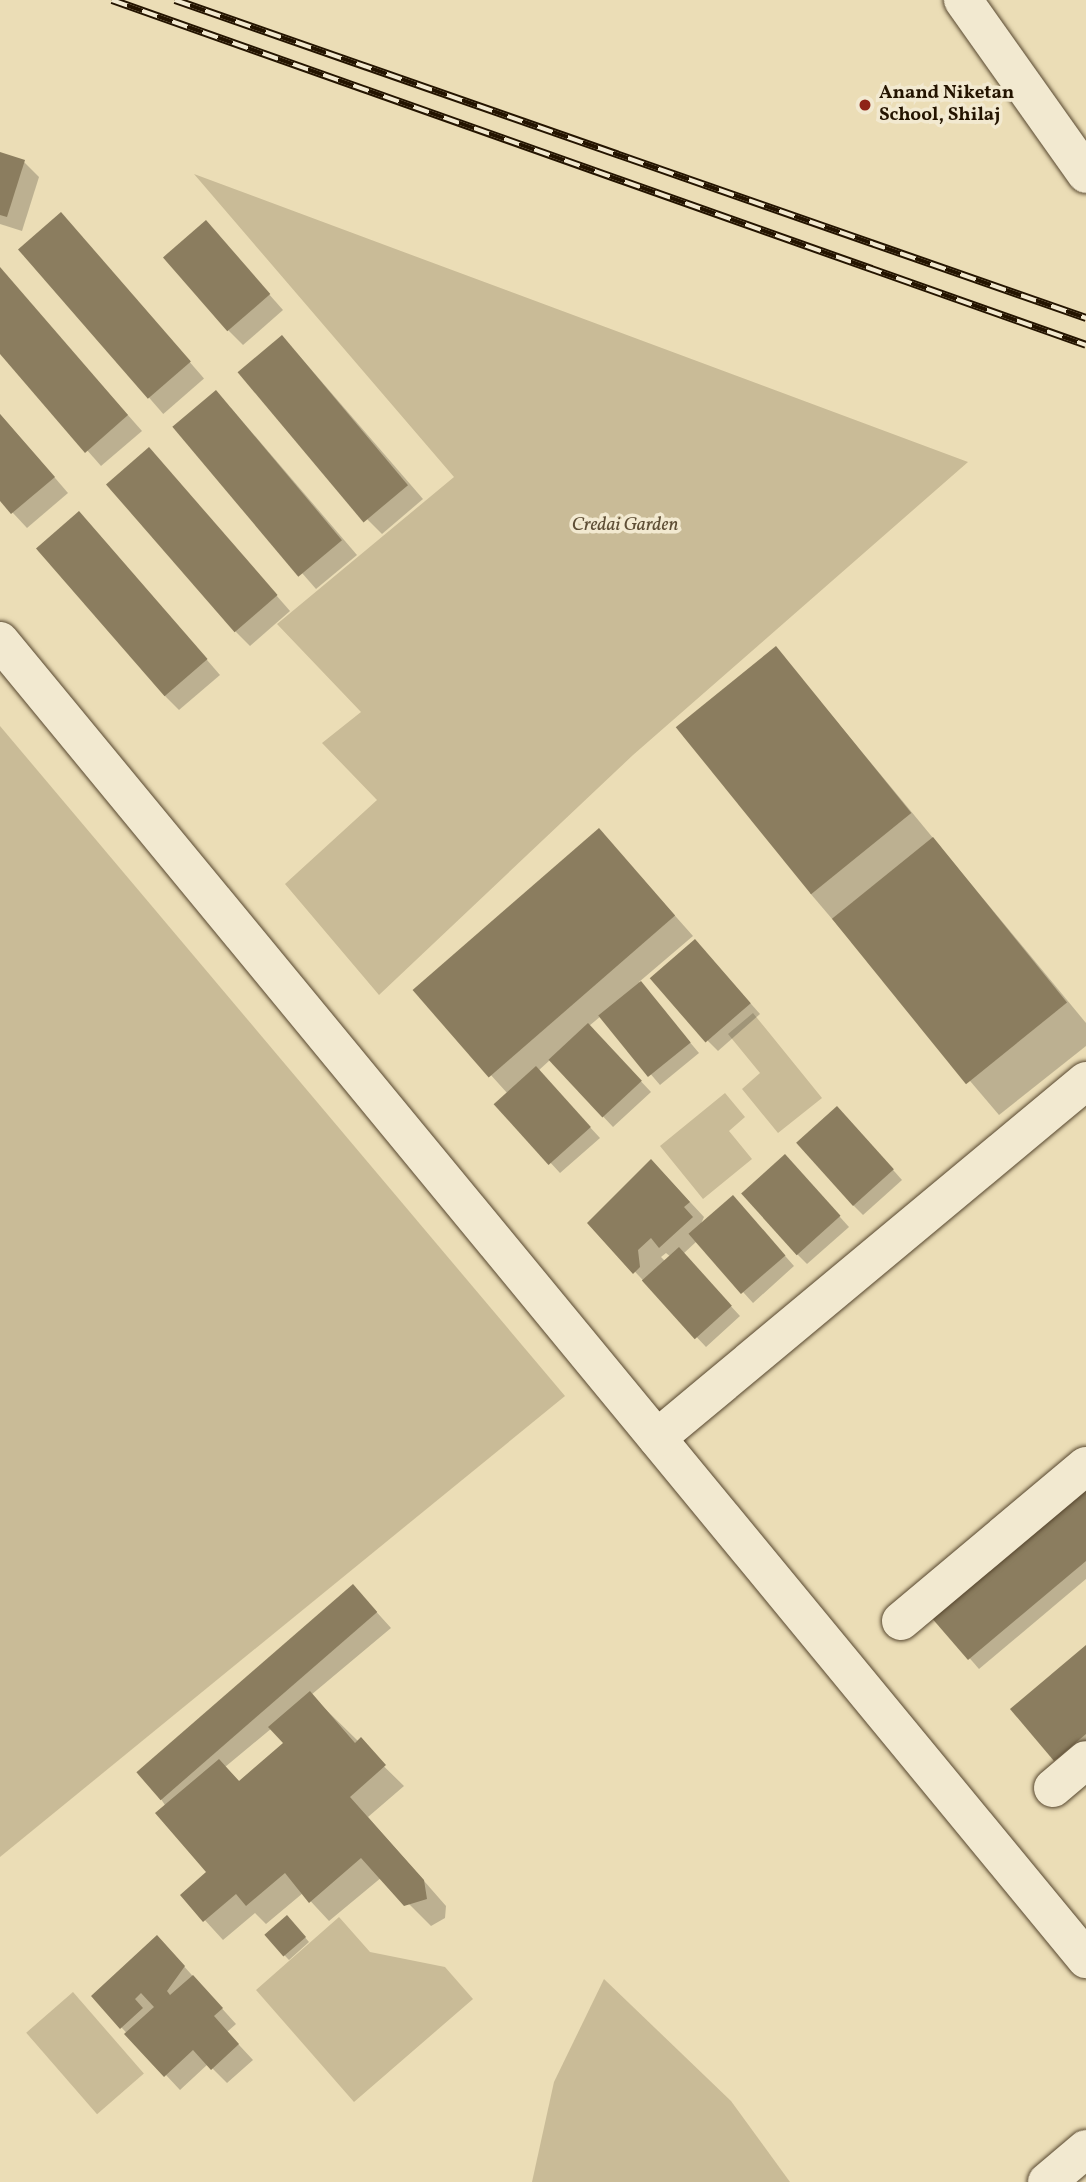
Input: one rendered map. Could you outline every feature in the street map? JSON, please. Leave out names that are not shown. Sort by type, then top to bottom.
[{"type":"street","points":[[963,0],[1086,174]]},
{"type":"street","points":[[0,641],[1086,1959]]},
{"type":"street","points":[[657,1438],[1086,1081]]},
{"type":"street","points":[[901,1621],[1086,1465]]},
{"type":"street","points":[[1054,1788],[1086,1760]]},
{"type":"street","points":[[1047,2182],[1086,2149]]},
{"type":"green space","name":"Credai Garden","points":[[194,174],[968,462],[633,755],[379,995],[285,884],[377,800],[322,743],[361,712],[277,624],[454,477]]},
{"type":"green space","points":[[0,726],[565,1396],[0,1857]]},
{"type":"green space","points":[[753,1013],[822,1098],[778,1133],[742,1089],[760,1073],[728,1034]]},
{"type":"green space","points":[[725,1093],[745,1117],[729,1131],[752,1159],[703,1199],[660,1146]]},
{"type":"green space","points":[[339,1917],[370,1952],[445,1967],[473,1999],[354,2102],[256,1990]]},
{"type":"green space","points":[[604,1979],[731,2101],[790,2182],[532,2182],[554,2082]]},
{"type":"green space","points":[[73,1992],[144,2074],[97,2114],[26,2033]]},
{"type":"building","points":[[0,152],[25,160],[7,217],[0,215]]},
{"type":"building","points":[[61,212],[191,361],[148,399],[18,249]]},
{"type":"building","points":[[206,220],[270,294],[227,331],[163,257]]},
{"type":"building","points":[[0,267],[128,415],[85,453],[0,354]]},
{"type":"building","points":[[282,335],[408,485],[364,522],[238,372]]},
{"type":"building","points":[[216,390],[342,540],[298,577],[172,427]]},
{"type":"building","points":[[0,414],[55,477],[11,514],[0,501]]},
{"type":"building","points":[[149,447],[278,595],[235,632],[106,484]]},
{"type":"building","points":[[79,511],[208,659],[165,696],[36,548]]},
{"type":"building","points":[[776,646],[911,813],[811,894],[676,727]]},
{"type":"building","points":[[599,828],[675,916],[489,1078],[413,990]]},
{"type":"building","points":[[933,837],[1067,1003],[966,1084],[832,919]]},
{"type":"building","points":[[695,939],[751,1003],[705,1043],[650,978]]},
{"type":"building","points":[[641,981],[691,1042],[648,1077],[598,1016]]},
{"type":"building","points":[[588,1023],[642,1081],[602,1118],[549,1060]]},
{"type":"building","points":[[536,1066],[591,1127],[549,1165],[494,1104]]},
{"type":"building","points":[[837,1106],[894,1169],[853,1206],[796,1143]]},
{"type":"building","points":[[785,1154],[841,1216],[797,1255],[741,1193]]},
{"type":"building","points":[[651,1159],[690,1202],[684,1207],[693,1217],[659,1248],[651,1238],[638,1250],[640,1267],[633,1274],[587,1223]]},
{"type":"building","points":[[733,1195],[785,1255],[741,1294],[688,1234]]},
{"type":"building","points":[[679,1247],[732,1306],[695,1339],[642,1280]]},
{"type":"building","points":[[1086,1472],[1086,1561],[968,1660],[924,1609]]},
{"type":"building","points":[[353,1584],[377,1612],[161,1800],[136,1772]]},
{"type":"building","points":[[1086,1645],[1086,1734],[1054,1761],[1010,1709]]},
{"type":"building","points":[[310,1691],[355,1743],[361,1737],[386,1765],[350,1797],[424,1880],[427,1899],[404,1906],[361,1858],[309,1903],[285,1873],[246,1906],[236,1894],[203,1922],[180,1895],[206,1872],[155,1813],[219,1759],[239,1781],[283,1743],[268,1727]]},
{"type":"building","points":[[287,1915],[306,1937],[283,1957],[264,1935]]},
{"type":"building","points":[[157,1935],[185,1966],[167,1991],[170,1995],[193,1975],[223,2008],[214,2016],[239,2044],[211,2070],[193,2050],[164,2077],[124,2034],[154,2007],[141,1993],[135,1999],[143,2008],[120,2029],[91,1996]]},
{"type":"railway","points":[[112,0],[1086,345]]},
{"type":"railway","points":[[175,0],[1086,318]]},
{"type":"place","name":"Anand Niketan School, Shilaj","points":[[865,105]]}]
